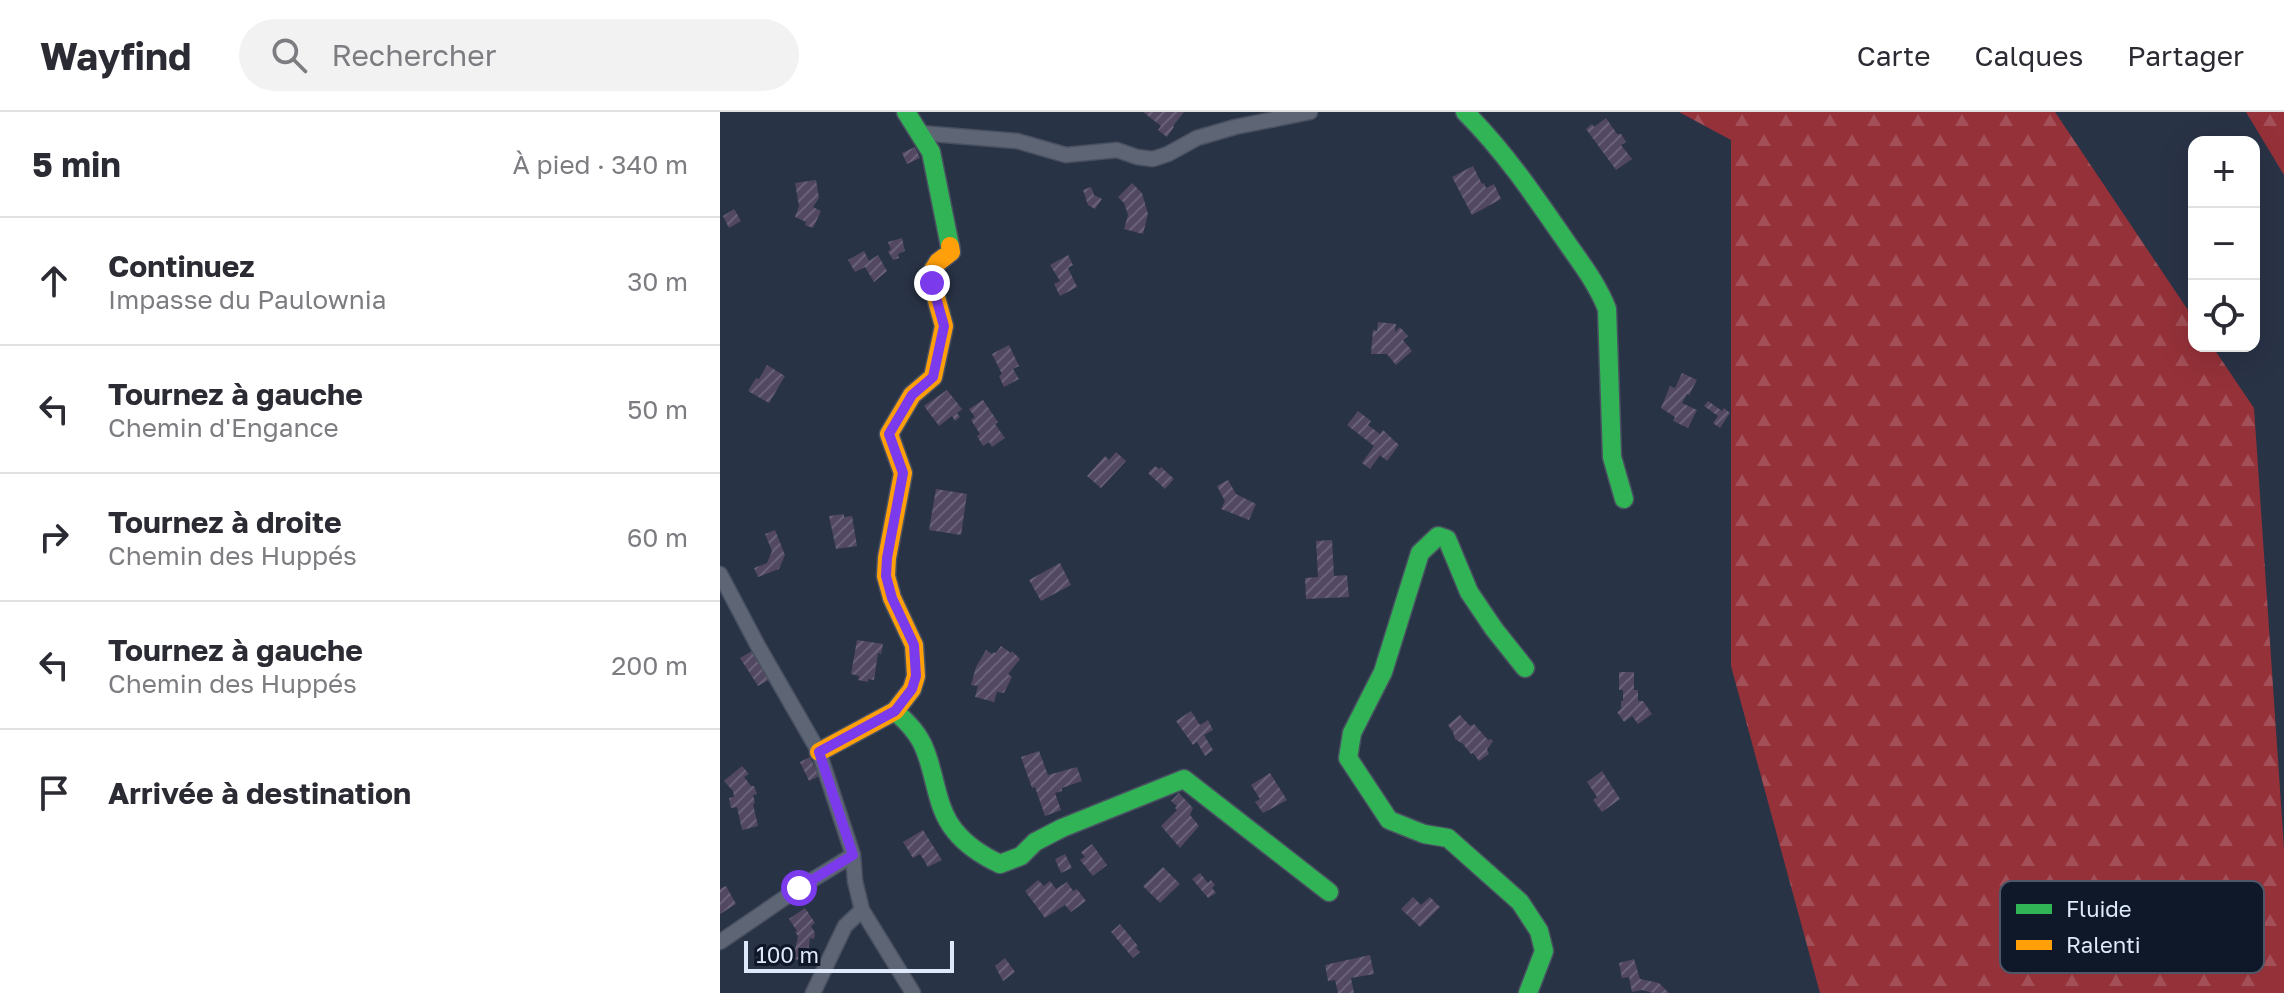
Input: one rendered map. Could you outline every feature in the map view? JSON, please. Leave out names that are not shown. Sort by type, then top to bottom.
[{"type":"street","points":[[819,752],[895,711],[912,689],[916,676],[914,645],[892,598],[886,576],[903,473],[889,434],[912,395],[933,377],[944,326],[932,283],[933,270],[951,252],[931,152],[906,112]]},
{"type":"street","points":[[920,133],[1017,141],[1066,155],[1117,150],[1153,159],[1197,138],[1310,112]]},
{"type":"street","points":[[1465,112],[1481,127],[1535,197],[1601,292],[1607,309],[1612,457],[1624,499]]},
{"type":"street","points":[[1525,668],[1469,592],[1447,539],[1438,536],[1420,553],[1383,672],[1352,733],[1348,758],[1389,820],[1424,834],[1448,838],[1520,902],[1539,931],[1544,951],[1528,993]]},
{"type":"street","points":[[720,574],[819,752],[853,855],[862,910],[913,993]]},
{"type":"street","points":[[895,711],[908,721],[927,753],[944,814],[952,828],[979,852],[1000,864],[1021,856],[1035,842],[1062,828],[1184,779],[1329,892]]},
{"type":"street","points":[[720,942],[853,855]]},
{"type":"street","points":[[813,993],[845,926],[862,910]]},
{"type":"green space","points":[[1679,112],[2055,112],[2188,310],[2188,352],[2216,352],[2254,408],[2284,848],[2284,993],[1820,993],[1731,666],[1731,140]]},
{"type":"green space","points":[[2246,112],[2284,112],[2284,175]]},
{"type":"building","points":[[1143,112],[1184,112],[1167,137],[1158,130],[1161,126]]},
{"type":"building","points":[[1606,118],[1617,134],[1621,134],[1626,142],[1621,145],[1632,159],[1616,170],[1586,129]]},
{"type":"building","points":[[915,147],[920,158],[907,164],[902,153]]},
{"type":"building","points":[[1473,166],[1482,184],[1486,188],[1494,184],[1501,199],[1472,215],[1452,177]]},
{"type":"building","points":[[816,180],[819,198],[813,207],[821,211],[813,228],[795,217],[799,206],[795,183]]},
{"type":"building","points":[[1132,183],[1142,193],[1148,214],[1143,234],[1124,229],[1128,215],[1118,197]]},
{"type":"building","points":[[1091,187],[1094,195],[1102,199],[1095,209],[1088,205],[1083,190]]},
{"type":"building","points":[[734,209],[741,221],[729,228],[723,216]]},
{"type":"building","points":[[902,238],[905,251],[893,260],[888,251],[891,250],[888,242]]},
{"type":"building","points":[[864,251],[869,261],[878,255],[887,271],[874,282],[865,267],[855,272],[848,260]]},
{"type":"building","points":[[1068,255],[1073,265],[1068,268],[1077,287],[1060,296],[1054,284],[1060,281],[1050,265]]},
{"type":"building","points":[[1378,322],[1396,324],[1395,332],[1400,327],[1408,336],[1403,340],[1412,351],[1396,365],[1387,354],[1371,354],[1373,330],[1377,331]]},
{"type":"building","points":[[1009,345],[1019,366],[1013,369],[1019,379],[1004,387],[999,376],[1002,374],[992,354]]},
{"type":"building","points":[[767,365],[785,376],[769,403],[748,391]]},
{"type":"building","points":[[1682,373],[1697,380],[1682,403],[1697,410],[1688,428],[1673,421],[1675,417],[1661,408],[1670,386],[1675,388]]},
{"type":"building","points":[[947,390],[962,409],[955,421],[952,416],[939,426],[924,406]]},
{"type":"building","points":[[983,400],[1005,438],[992,447],[989,442],[983,446],[971,420],[975,417],[969,409]]},
{"type":"building","points":[[1708,401],[1730,413],[1720,428],[1713,423],[1718,416],[1704,406]]},
{"type":"building","points":[[1358,411],[1371,421],[1368,425],[1380,434],[1383,430],[1399,445],[1387,461],[1380,455],[1370,469],[1362,463],[1374,446],[1347,425]]},
{"type":"building","points":[[1116,452],[1126,461],[1101,488],[1087,476],[1105,456],[1109,460]]},
{"type":"building","points":[[1155,466],[1161,467],[1174,479],[1165,489],[1148,473]]},
{"type":"building","points":[[1228,480],[1236,494],[1256,504],[1249,520],[1221,509],[1225,501],[1217,486]]},
{"type":"building","points":[[936,489],[967,494],[961,535],[929,530]]},
{"type":"building","points":[[844,514],[844,517],[852,516],[857,546],[836,549],[829,516]]},
{"type":"building","points":[[775,530],[785,555],[779,569],[758,577],[754,568],[767,563],[772,551],[765,534]]},
{"type":"building","points":[[1332,540],[1334,576],[1347,575],[1349,597],[1306,599],[1305,578],[1318,577],[1316,541]]},
{"type":"building","points":[[1060,563],[1071,585],[1041,601],[1029,580]]},
{"type":"building","points":[[857,640],[883,644],[881,654],[878,653],[874,680],[858,680],[859,676],[851,674]]},
{"type":"building","points":[[1001,646],[1020,659],[1008,674],[1012,677],[1004,693],[997,692],[994,702],[975,697],[978,686],[971,685],[976,667],[986,650],[996,653]]},
{"type":"building","points":[[752,651],[770,679],[758,686],[740,658]]},
{"type":"building","points":[[1619,672],[1634,672],[1634,690],[1638,690],[1638,701],[1643,701],[1652,714],[1638,724],[1632,716],[1624,722],[1617,712],[1623,701],[1623,690],[1619,690]]},
{"type":"building","points":[[1191,711],[1200,725],[1208,720],[1213,730],[1204,735],[1213,750],[1205,756],[1197,742],[1193,745],[1176,721]]},
{"type":"building","points":[[1460,715],[1470,726],[1474,724],[1488,740],[1493,741],[1487,749],[1489,754],[1479,761],[1455,739],[1448,725]]},
{"type":"building","points":[[1039,751],[1048,775],[1077,767],[1082,781],[1055,793],[1061,810],[1045,816],[1021,757]]},
{"type":"building","points":[[810,757],[819,776],[809,781],[800,762]]},
{"type":"building","points":[[742,766],[749,774],[744,777],[754,786],[757,794],[753,795],[753,804],[758,826],[742,830],[737,807],[731,808],[729,798],[734,797],[733,791],[724,781]]},
{"type":"building","points":[[1602,771],[1620,799],[1602,812],[1593,800],[1597,797],[1587,782]]},
{"type":"building","points":[[1270,773],[1287,800],[1263,813],[1255,802],[1260,799],[1251,785]]},
{"type":"building","points":[[1179,793],[1193,808],[1190,815],[1199,826],[1180,848],[1161,826],[1177,810],[1171,801]]},
{"type":"building","points":[[923,830],[942,860],[928,867],[920,854],[913,858],[903,842]]},
{"type":"building","points":[[1092,844],[1107,865],[1093,876],[1080,860],[1085,857],[1081,852]]},
{"type":"building","points":[[1065,854],[1072,868],[1061,873],[1055,859]]},
{"type":"building","points":[[1163,867],[1180,884],[1160,903],[1143,886]]},
{"type":"building","points":[[1200,873],[1208,883],[1211,880],[1215,885],[1212,888],[1216,893],[1208,898],[1192,879]]},
{"type":"building","points":[[1038,880],[1044,886],[1050,881],[1056,889],[1067,882],[1086,901],[1071,912],[1065,905],[1045,918],[1025,891]]},
{"type":"building","points":[[726,886],[736,904],[720,914],[720,889]]},
{"type":"building","points":[[1413,897],[1421,905],[1430,897],[1440,907],[1420,927],[1401,909]]},
{"type":"building","points":[[805,908],[815,923],[811,926],[815,933],[814,939],[810,938],[807,961],[793,959],[798,936],[789,919]]},
{"type":"building","points":[[1120,924],[1138,946],[1136,948],[1140,952],[1133,958],[1111,932]]},
{"type":"building","points":[[1370,955],[1374,974],[1351,978],[1354,993],[1338,993],[1335,980],[1328,981],[1325,965]]},
{"type":"building","points":[[1005,958],[1015,972],[1003,981],[995,966]]},
{"type":"building","points":[[1634,959],[1640,979],[1659,983],[1669,993],[1632,992],[1629,977],[1622,978],[1619,963]]},
{"type":"traffic: fast","points":[[906,112],[931,152],[950,246]]},
{"type":"traffic: fast","points":[[1465,112],[1530,190],[1588,273],[1607,309],[1612,457],[1624,499]]},
{"type":"traffic: fast","points":[[1525,668],[1469,592],[1447,539],[1438,536],[1420,553],[1383,672],[1352,733],[1348,758],[1389,820],[1424,834],[1448,838],[1520,902],[1539,931],[1544,951],[1528,993]]},
{"type":"traffic: fast","points":[[895,711],[923,744],[949,822],[970,846],[1000,864],[1021,856],[1035,842],[1062,828],[1184,779],[1329,892]]},
{"type":"traffic: slow","points":[[819,752],[895,711],[912,689],[916,676],[914,645],[892,598],[886,576],[903,473],[889,434],[912,395],[933,377],[944,326],[932,283],[933,270],[951,252],[950,246]]},
{"type":"route","points":[[799,888],[853,855],[819,752],[895,711],[912,689],[916,676],[914,645],[892,598],[886,576],[903,473],[889,434],[912,395],[933,377],[944,326],[932,283]]}]
